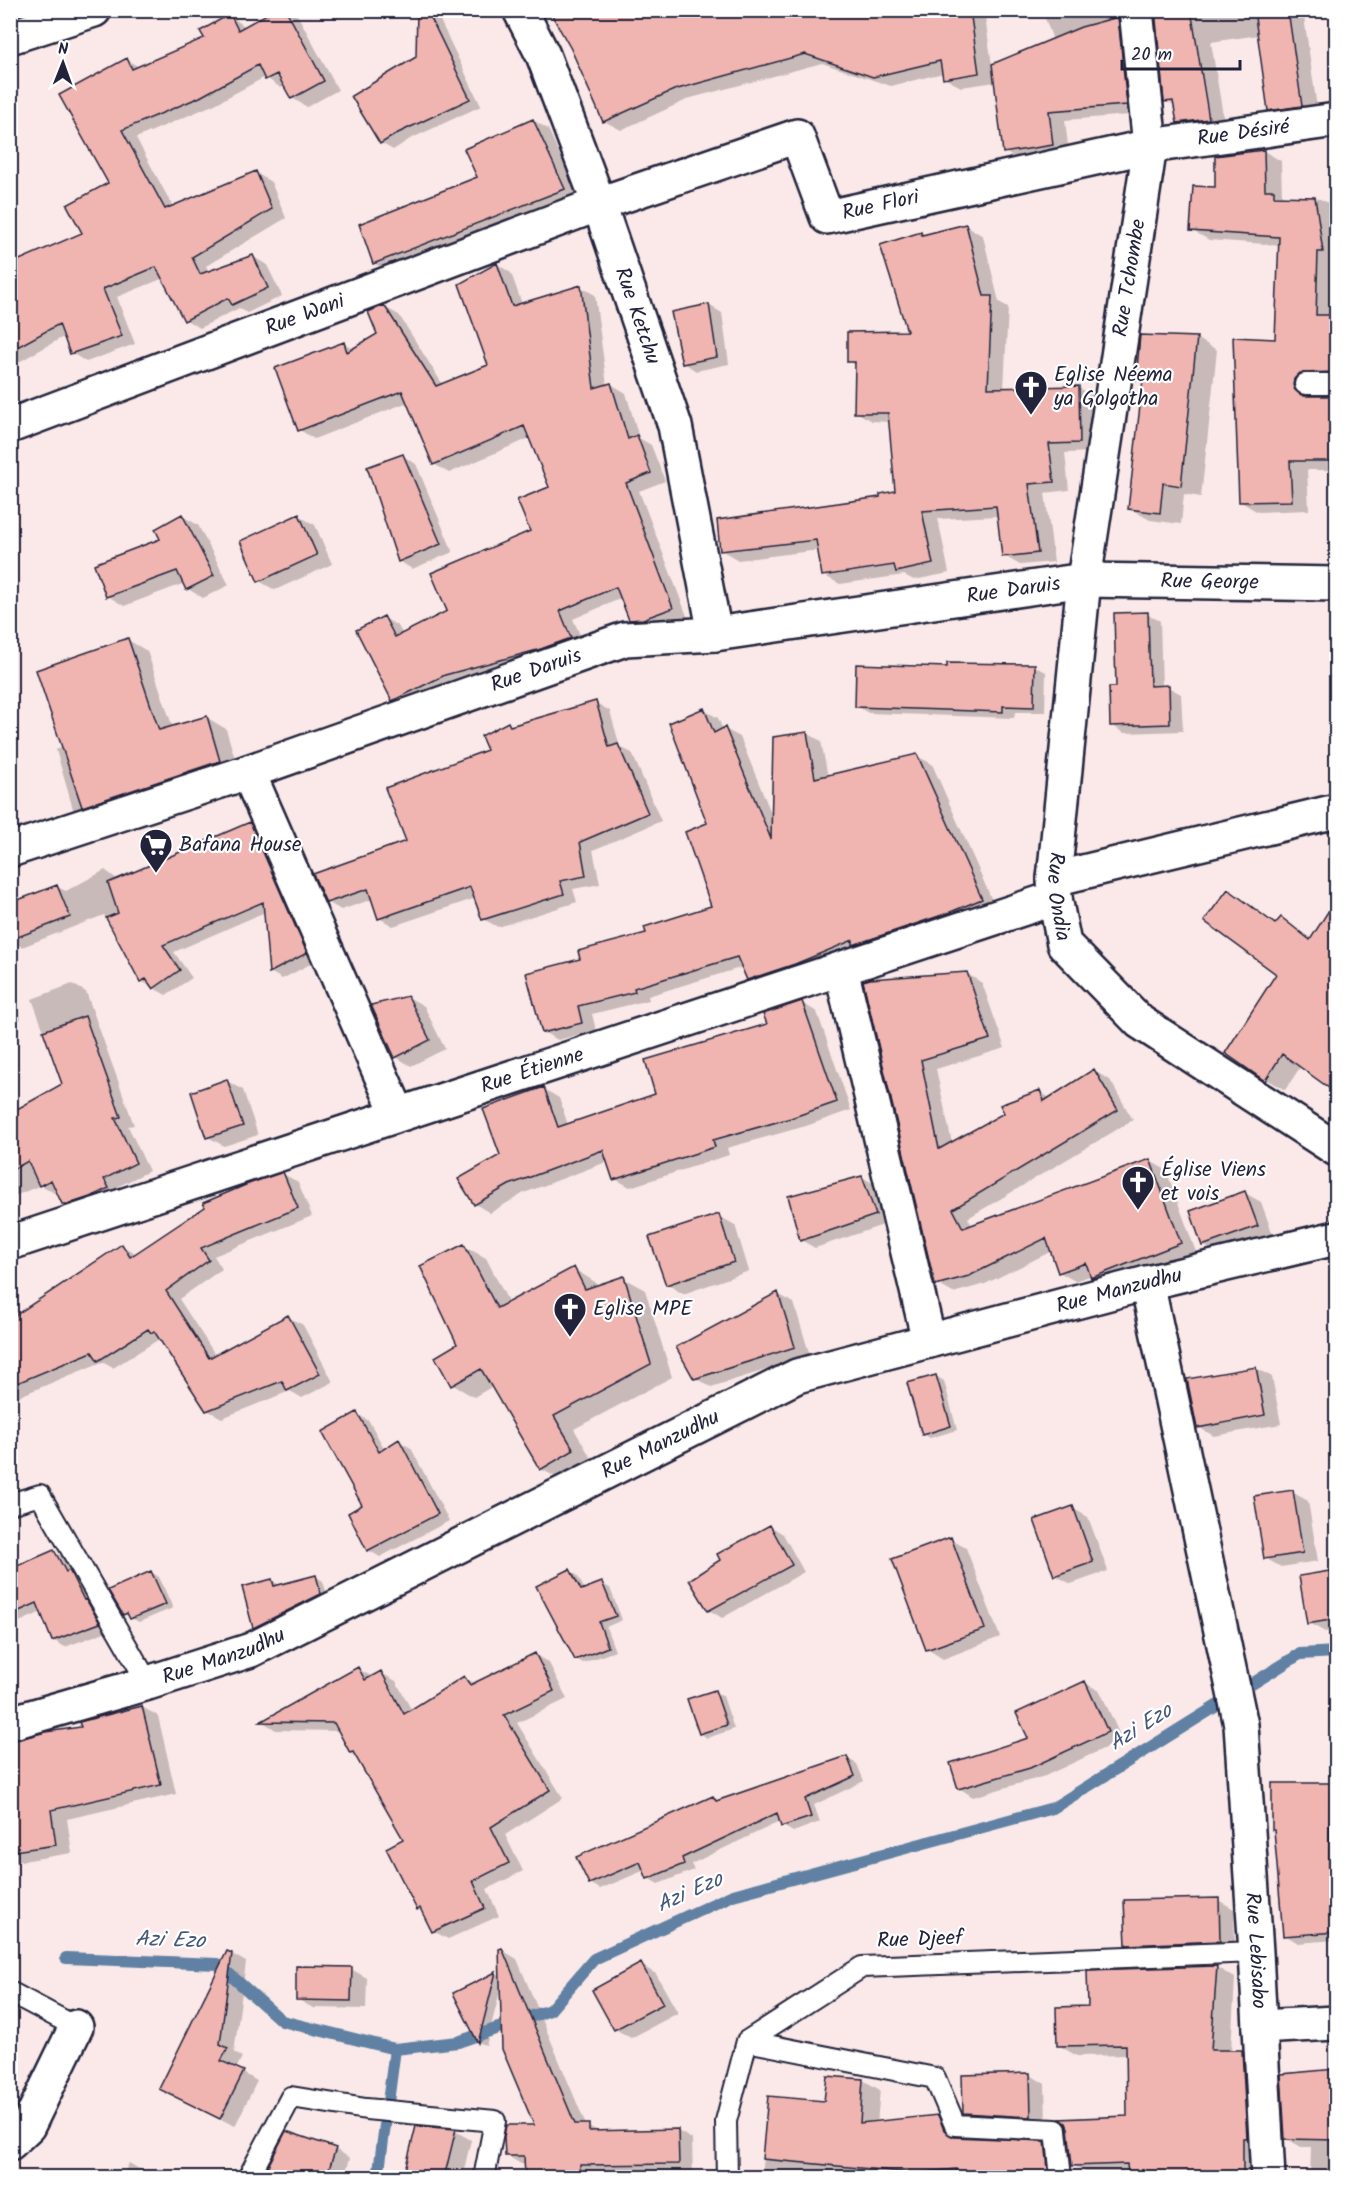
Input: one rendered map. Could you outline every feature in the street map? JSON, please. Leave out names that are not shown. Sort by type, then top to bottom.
[{"type":"street","points":[[10,37],[94,10]]},
{"type":"street","name":"Rue Ketchu","points":[[520,10],[543,54],[599,204],[675,426],[715,634]]},
{"type":"street","name":"Rue Tchombe","points":[[1084,580],[1150,146],[1136,10]]},
{"type":"street","name":"Rue Désiré","points":[[1150,146],[1336,120]]},
{"type":"street","name":"Rue Flori","points":[[599,204],[797,136],[827,217],[1150,146]]},
{"type":"street","name":"Rue Wani","points":[[10,426],[599,204]]},
{"type":"street","name":"Rue George","points":[[1084,580],[1336,584]]},
{"type":"street","name":"Rue Daruis","points":[[10,850],[249,772],[626,639],[715,634],[1084,580]]},
{"type":"street","name":"Rue Ondia","points":[[1084,580],[1054,889],[1064,944],[1140,1022],[1336,1149]]},
{"type":"street","points":[[249,772],[398,1114]]},
{"type":"street","name":"Rue Étienne","points":[[10,1243],[841,969],[1054,889],[1336,811]]},
{"type":"street","points":[[841,969],[929,1341]]},
{"type":"street","name":"Rue Manzudhu","points":[[10,1723],[251,1650],[797,1376],[1147,1283],[1336,1238]]},
{"type":"street","name":"Rue Lebisabo","points":[[1147,1283],[1241,1725],[1268,2178]]},
{"type":"street","points":[[1260,2026],[1336,2023]]},
{"type":"street","points":[[10,2143],[28,2126],[76,2028]]},
{"type":"lane","points":[[1305,384],[1336,384]]},
{"type":"lane","points":[[10,1504],[40,1495],[147,1683]]},
{"type":"lane","name":"Rue Djeef","points":[[747,2040],[862,1966],[1256,1952]]},
{"type":"lane","points":[[10,1992],[76,2028]]},
{"type":"lane","points":[[727,2178],[726,2121],[747,2040],[935,2078],[955,2125],[1056,2130],[1061,2178]]},
{"type":"lane","points":[[248,2178],[291,2097],[366,2109],[495,2121],[484,2178]]},
{"type":"building","points":[[274,10],[286,10],[324,81],[291,99],[277,74],[265,80],[258,65],[200,97],[122,130],[165,209],[256,171],[272,209],[192,257],[200,274],[253,255],[268,288],[232,305],[228,298],[184,321],[156,267],[103,289],[122,336],[70,354],[59,324],[10,351],[10,264],[82,233],[67,205],[108,183],[59,95],[127,58],[132,69],[204,38],[200,31],[230,14],[238,30]]},
{"type":"building","points":[[417,10],[427,10],[470,99],[380,144],[351,96],[416,57]]},
{"type":"building","points":[[549,10],[970,10],[979,73],[943,79],[940,61],[873,77],[805,54],[674,90],[603,122],[571,49]]},
{"type":"building","points":[[1155,10],[1191,10],[1209,119],[1177,123],[1173,101],[1164,102]]},
{"type":"building","points":[[1254,10],[1288,10],[1302,106],[1268,111]]},
{"type":"building","points":[[1118,17],[1127,105],[1049,111],[1053,145],[1003,153],[992,64],[1081,27]]},
{"type":"building","points":[[533,119],[565,189],[373,264],[359,224],[477,177],[464,149]]},
{"type":"building","points":[[1264,150],[1265,190],[1274,190],[1274,196],[1315,197],[1323,252],[1318,252],[1316,315],[1336,315],[1336,372],[1300,373],[1294,379],[1293,385],[1295,390],[1304,396],[1336,396],[1336,461],[1290,461],[1292,501],[1239,502],[1233,337],[1275,339],[1279,237],[1190,231],[1193,186],[1215,187],[1215,156]]},
{"type":"building","points":[[966,224],[984,296],[992,296],[988,388],[1079,386],[1080,443],[1049,444],[1054,482],[1029,484],[1038,553],[1002,557],[996,506],[922,511],[933,564],[896,572],[894,565],[822,576],[816,540],[720,551],[717,520],[880,497],[880,494],[895,491],[888,413],[854,413],[855,362],[847,362],[847,332],[907,331],[880,245],[921,232],[922,235]]},
{"type":"building","points":[[497,263],[512,306],[581,285],[594,388],[611,383],[628,439],[637,435],[651,473],[626,483],[673,608],[643,619],[629,620],[616,587],[560,611],[571,638],[541,649],[445,675],[392,701],[356,630],[384,616],[395,637],[447,611],[431,573],[530,531],[517,500],[549,487],[524,426],[433,465],[402,391],[298,431],[275,368],[344,342],[347,352],[377,334],[368,312],[384,305],[436,386],[488,365],[459,284]]},
{"type":"building","points":[[709,304],[717,357],[682,364],[671,312]]},
{"type":"building","points":[[1140,335],[1197,337],[1181,486],[1163,483],[1160,513],[1128,509],[1143,380],[1136,380]]},
{"type":"building","points":[[403,454],[441,544],[398,562],[367,467]]},
{"type":"building","points":[[182,514],[214,576],[186,590],[177,571],[106,597],[94,564],[160,539],[155,529]]},
{"type":"building","points":[[299,514],[317,555],[258,582],[240,541]]},
{"type":"building","points":[[1148,612],[1150,686],[1169,685],[1170,724],[1110,726],[1109,687],[1116,687],[1114,613]]},
{"type":"building","points":[[128,638],[159,730],[207,716],[220,761],[82,807],[36,670]]},
{"type":"building","points":[[947,663],[1035,664],[1034,707],[1003,706],[1003,712],[855,707],[856,664],[947,667]]},
{"type":"building","points":[[596,701],[609,747],[618,744],[648,813],[580,842],[586,876],[560,881],[564,894],[482,920],[470,887],[378,919],[368,889],[326,903],[313,874],[406,841],[385,788],[487,750],[481,736],[508,722],[510,726]]},
{"type":"building","points":[[704,708],[714,733],[725,727],[771,839],[773,737],[807,732],[815,778],[917,754],[982,899],[853,945],[853,940],[795,964],[747,980],[737,957],[634,988],[635,992],[578,1006],[582,1023],[542,1033],[526,973],[580,959],[578,951],[646,933],[644,927],[711,906],[685,832],[707,823],[669,723]]},
{"type":"building","points":[[250,822],[307,953],[269,973],[263,902],[163,945],[180,970],[153,989],[146,979],[140,982],[106,918],[118,913],[108,883]]},
{"type":"building","points":[[57,885],[70,917],[10,940],[10,903]]},
{"type":"building","points":[[1228,889],[1275,924],[1281,917],[1310,940],[1336,899],[1336,1093],[1282,1054],[1265,1081],[1225,1053],[1276,974],[1204,921]]},
{"type":"building","points":[[967,972],[990,1039],[921,1060],[939,1149],[1004,1113],[1000,1105],[1040,1090],[1044,1101],[1094,1069],[1118,1110],[953,1209],[963,1228],[1150,1159],[1181,1243],[1091,1278],[1086,1263],[1058,1273],[1046,1238],[969,1276],[935,1285],[863,981]]},
{"type":"building","points":[[408,996],[430,1040],[395,1058],[371,1005]]},
{"type":"building","points":[[802,1001],[837,1102],[791,1118],[713,1140],[715,1147],[613,1180],[603,1150],[509,1185],[474,1205],[458,1179],[500,1155],[483,1109],[544,1087],[558,1127],[655,1094],[645,1060],[767,1024],[763,1014]]},
{"type":"building","points":[[85,1016],[121,1117],[115,1118],[136,1163],[104,1179],[109,1188],[90,1197],[62,1204],[51,1180],[39,1186],[28,1161],[10,1171],[10,1113],[62,1084],[43,1031]]},
{"type":"building","points":[[227,1079],[243,1126],[206,1138],[191,1092]]},
{"type":"building","points":[[283,1172],[298,1208],[201,1248],[209,1260],[166,1291],[209,1358],[288,1315],[320,1374],[287,1391],[282,1381],[206,1411],[154,1331],[151,1333],[148,1329],[98,1361],[92,1352],[10,1386],[10,1319],[122,1244],[130,1257],[205,1207],[203,1203]]},
{"type":"building","points":[[862,1176],[876,1215],[800,1241],[788,1196]]},
{"type":"building","points":[[1245,1191],[1258,1226],[1202,1246],[1190,1211]]},
{"type":"building","points":[[719,1214],[734,1262],[666,1285],[649,1237]]},
{"type":"building","points":[[464,1244],[497,1308],[574,1267],[585,1289],[624,1276],[651,1364],[554,1416],[574,1450],[540,1470],[481,1369],[451,1386],[435,1357],[457,1344],[420,1266]]},
{"type":"building","points":[[778,1292],[795,1347],[694,1379],[676,1347]]},
{"type":"building","points":[[1256,1367],[1265,1415],[1197,1428],[1187,1379]]},
{"type":"building","points":[[936,1375],[951,1426],[922,1435],[907,1383]]},
{"type":"building","points":[[357,1412],[379,1452],[399,1439],[438,1514],[367,1551],[348,1513],[362,1505],[322,1432]]},
{"type":"building","points":[[1293,1490],[1303,1553],[1264,1559],[1254,1496]]},
{"type":"building","points":[[1073,1506],[1093,1562],[1054,1576],[1034,1520]]},
{"type":"building","points":[[770,1525],[792,1565],[708,1611],[689,1580],[720,1560],[717,1554]]},
{"type":"building","points":[[951,1537],[985,1629],[926,1650],[892,1559]]},
{"type":"building","points":[[54,1550],[66,1572],[69,1570],[84,1600],[86,1599],[100,1623],[52,1641],[37,1603],[10,1615],[10,1569]]},
{"type":"building","points":[[570,1569],[581,1590],[602,1582],[616,1616],[599,1622],[608,1647],[575,1660],[536,1586]]},
{"type":"building","points":[[1336,1570],[1336,1619],[1307,1624],[1299,1576]]},
{"type":"building","points":[[151,1571],[166,1604],[130,1619],[127,1613],[123,1615],[108,1590]]},
{"type":"building","points":[[316,1575],[321,1594],[253,1628],[242,1587],[272,1579],[274,1586]]},
{"type":"building","points":[[535,1653],[554,1691],[504,1715],[550,1790],[491,1827],[509,1863],[473,1881],[485,1908],[432,1932],[420,1908],[417,1910],[386,1848],[403,1839],[334,1723],[260,1722],[358,1667],[365,1680],[381,1671],[404,1714],[464,1676],[470,1685]]},
{"type":"building","points":[[1085,1681],[1108,1732],[1030,1768],[958,1789],[950,1763],[1028,1738],[1016,1713]]},
{"type":"building","points":[[715,1690],[727,1725],[699,1734],[687,1699]]},
{"type":"building","points":[[142,1706],[161,1785],[51,1810],[56,1845],[14,1851],[10,1828],[10,1741],[46,1732],[81,1727],[79,1722]]},
{"type":"building","points":[[847,1756],[855,1776],[805,1799],[811,1817],[781,1827],[777,1813],[682,1858],[684,1864],[647,1879],[640,1862],[589,1884],[576,1857],[713,1796],[716,1801]]},
{"type":"building","points":[[1272,1783],[1330,1783],[1329,1881],[1336,1880],[1336,1932],[1283,1936],[1274,1830],[1272,1830]]},
{"type":"building","points":[[1219,1898],[1220,1941],[1126,1945],[1124,1900]]},
{"type":"building","points":[[502,1948],[575,2124],[589,2124],[589,2131],[678,2129],[679,2164],[580,2165],[580,2178],[525,2178],[524,2156],[505,2156],[506,2125],[534,2125],[502,2049],[499,1949]]},
{"type":"building","points":[[227,1951],[232,1953],[220,2044],[228,2048],[221,2061],[244,2071],[220,2119],[159,2089]]},
{"type":"building","points":[[641,1963],[663,2004],[614,2030],[592,1990]]},
{"type":"building","points":[[296,1966],[352,1967],[351,2001],[296,2000]]},
{"type":"building","points":[[1217,1966],[1211,2050],[1242,2050],[1247,2138],[1243,2138],[1243,2174],[1128,2175],[1127,2164],[1072,2166],[1068,2128],[1066,2123],[1060,2119],[1127,2116],[1126,2045],[1057,2046],[1056,2007],[1088,2006],[1087,1970]]},
{"type":"building","points":[[496,1972],[478,2043],[453,1993]]},
{"type":"building","points":[[1336,2069],[1336,2140],[1285,2139],[1281,2074]]},
{"type":"building","points":[[1030,2073],[1031,2117],[963,2113],[962,2075]]},
{"type":"building","points":[[827,2076],[863,2079],[860,2123],[938,2115],[944,2130],[954,2137],[1045,2141],[1049,2178],[956,2178],[956,2169],[914,2173],[762,2159],[768,2096],[824,2101]]},
{"type":"building","points":[[416,2126],[456,2129],[444,2178],[403,2178]]},
{"type":"building","points":[[286,2131],[336,2148],[326,2178],[262,2178]]},
{"type":"waterway","name":"Azi Ezo","points":[[66,1958],[218,1964],[282,2021],[395,2049],[458,2042],[550,2010],[594,1959],[733,1895],[1053,1808],[1300,1654],[1336,1652]]},
{"type":"waterway","points":[[378,2178],[395,2049]]},
{"type":"place","name":"Eglise Néema ya Golgotha","points":[[1031,416]]},
{"type":"place","name":"Bafana House","points":[[156,874]]},
{"type":"place","name":"Église Viens et vois","points":[[1138,1211]]},
{"type":"place","name":"Eglise MPE","points":[[570,1338]]}]
